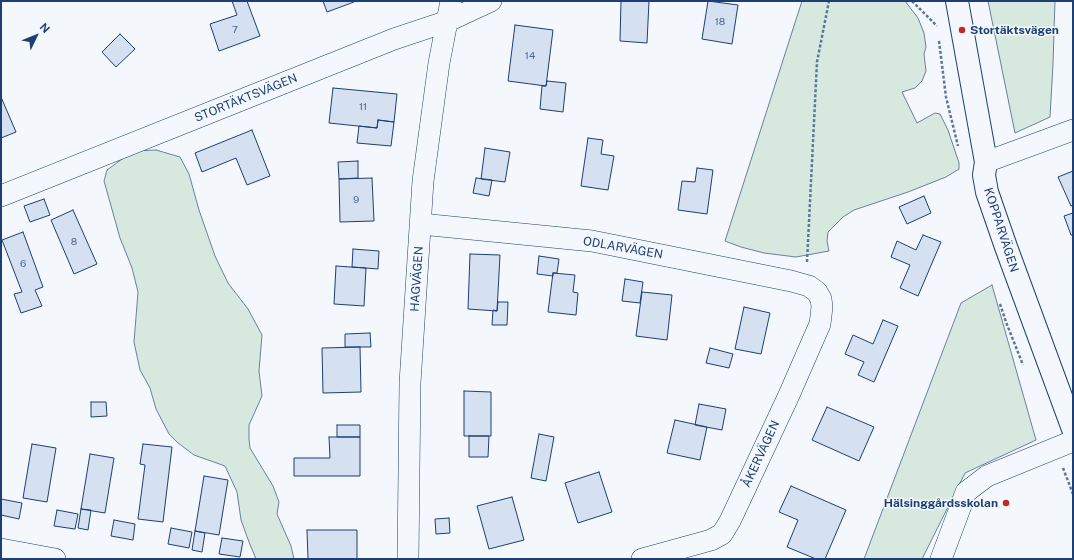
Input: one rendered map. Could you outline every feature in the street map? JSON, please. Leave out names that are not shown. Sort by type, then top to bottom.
[{"type":"street","name":"HAGVÄGEN","points":[[408,559],[410,383],[423,181],[439,63],[451,1]]},
{"type":"street","name":"STORTÄKTSVÄGEN","points":[[1,196],[394,39],[448,21],[492,1]]},
{"type":"street","name":"KOPPARVÄGEN","points":[[957,1],[986,162],[984,175],[987,192],[1008,254],[1073,429]]},
{"type":"street","points":[[986,162],[1073,130]]},
{"type":"street","name":"ODLARVÄGEN","points":[[421,224],[592,241],[690,260],[812,290]]},
{"type":"street","name":"ÅKERVÄGEN","points":[[642,559],[710,540],[722,534],[730,521],[820,324],[822,307],[821,299],[812,290]]},
{"type":"street","points":[[941,559],[966,492],[987,476],[1073,441]]},
{"type":"street","points":[[1,549],[55,559]]},
{"type":"path","points":[[812,290],[817,62],[829,1]]},
{"type":"path","points":[[912,1],[937,26],[936,18]]},
{"type":"path","points":[[938,34],[946,97],[958,148]]},
{"type":"shaded area","points":[[802,1],[905,1],[918,18],[924,33],[926,47],[924,54],[926,71],[922,81],[915,88],[902,92],[917,123],[935,113],[940,114],[948,130],[959,163],[959,169],[946,177],[908,192],[854,210],[843,217],[828,232],[827,241],[829,251],[796,257],[764,253],[725,241]]},
{"type":"shaded area","points":[[988,1],[1055,1],[1050,117],[1015,133]]},
{"type":"shaded area","points":[[156,150],[180,157],[189,174],[199,210],[215,256],[228,283],[248,309],[262,335],[259,371],[262,396],[249,425],[250,448],[273,486],[279,502],[277,514],[291,546],[294,559],[256,559],[241,520],[237,492],[225,466],[194,455],[169,434],[156,409],[150,388],[140,370],[134,342],[138,292],[132,268],[120,238],[104,181],[107,170],[133,151]]},
{"type":"shaded area","points":[[992,285],[1036,440],[965,473],[922,559],[864,559],[961,303]]},
{"type":"building","points":[[232,1],[247,1],[260,36],[219,51],[210,24],[237,15]]},
{"type":"building","points":[[323,1],[353,1],[354,2],[327,12]]},
{"type":"building","points":[[621,1],[649,1],[647,43],[620,41]]},
{"type":"building","points":[[708,1],[738,5],[732,44],[702,39]]},
{"type":"building","points":[[515,25],[553,30],[546,86],[508,81]]},
{"type":"building","points":[[120,34],[135,49],[116,67],[102,52]]},
{"type":"building","points":[[547,81],[566,83],[563,112],[540,109],[542,86],[546,86]]},
{"type":"building","points":[[333,88],[397,94],[394,122],[378,120],[377,128],[329,123]]},
{"type":"building","points":[[1,97],[16,132],[1,138]]},
{"type":"building","points":[[378,120],[394,122],[391,146],[357,143],[359,126],[377,128]]},
{"type":"building","points":[[252,130],[270,176],[247,185],[236,158],[202,172],[195,153]]},
{"type":"building","points":[[588,138],[603,140],[601,154],[614,156],[608,190],[581,186]]},
{"type":"building","points":[[485,148],[510,152],[505,182],[481,179]]},
{"type":"building","points":[[358,161],[358,178],[339,179],[338,162]]},
{"type":"building","points":[[697,168],[713,170],[707,214],[678,210],[682,181],[695,182]]},
{"type":"building","points":[[1073,171],[1073,205],[1071,206],[1058,177]]},
{"type":"building","points":[[372,178],[374,221],[340,222],[339,179]]},
{"type":"building","points":[[476,178],[492,180],[489,196],[473,193]]},
{"type":"building","points":[[924,196],[931,213],[907,224],[899,207]]},
{"type":"building","points":[[44,199],[50,215],[30,222],[24,206]]},
{"type":"building","points":[[73,210],[97,264],[74,274],[51,220]]},
{"type":"building","points":[[1073,213],[1073,235],[1071,235],[1064,216]]},
{"type":"building","points":[[23,232],[43,287],[35,290],[42,306],[21,313],[14,294],[22,292],[2,240]]},
{"type":"building","points":[[923,235],[941,242],[918,296],[900,288],[910,265],[891,257],[897,241],[916,250]]},
{"type":"building","points":[[353,249],[379,251],[378,269],[352,267]]},
{"type":"building","points":[[470,254],[500,255],[497,311],[468,309]]},
{"type":"building","points":[[539,256],[559,259],[557,273],[553,273],[553,276],[537,274]]},
{"type":"building","points":[[336,266],[366,268],[364,306],[334,304]]},
{"type":"building","points":[[553,273],[575,275],[573,292],[578,293],[576,315],[548,312]]},
{"type":"building","points":[[625,279],[643,282],[640,303],[622,301]]},
{"type":"building","points":[[642,292],[672,295],[667,340],[636,336]]},
{"type":"building","points":[[498,302],[508,302],[507,325],[492,325],[493,310],[497,311]]},
{"type":"building","points":[[744,307],[770,313],[761,354],[735,349]]},
{"type":"building","points":[[883,320],[898,326],[874,382],[858,375],[864,362],[845,354],[853,335],[873,344]]},
{"type":"building","points":[[370,333],[371,347],[345,347],[345,334]]},
{"type":"building","points":[[360,347],[361,392],[323,393],[322,348]]},
{"type":"building","points":[[710,348],[733,354],[729,368],[706,363]]},
{"type":"building","points":[[464,391],[491,392],[491,436],[464,436]]},
{"type":"building","points":[[91,402],[106,402],[107,416],[91,417]]},
{"type":"building","points":[[699,404],[726,409],[722,430],[695,425]]},
{"type":"building","points":[[827,407],[874,427],[859,461],[812,440]]},
{"type":"building","points":[[675,420],[707,427],[700,460],[667,453]]},
{"type":"building","points":[[337,425],[360,425],[360,437],[337,437]]},
{"type":"building","points":[[539,434],[554,437],[546,481],[531,478]]},
{"type":"building","points":[[469,436],[489,436],[488,457],[469,457]]},
{"type":"building","points":[[329,437],[360,437],[360,476],[294,476],[294,458],[330,458]]},
{"type":"building","points":[[32,444],[56,448],[47,502],[23,498]]},
{"type":"building","points":[[143,444],[172,447],[163,522],[138,519],[145,465],[140,464]]},
{"type":"building","points":[[90,454],[114,458],[105,513],[81,509]]},
{"type":"building","points":[[599,472],[612,512],[578,523],[565,483]]},
{"type":"building","points":[[204,476],[228,480],[219,535],[195,531]]},
{"type":"building","points":[[791,486],[846,510],[825,559],[816,559],[787,547],[798,520],[779,512]]},
{"type":"building","points":[[512,497],[524,540],[489,549],[477,506]]},
{"type":"building","points":[[1,499],[22,503],[19,519],[1,515]]},
{"type":"building","points":[[81,509],[91,510],[88,530],[78,528]]},
{"type":"building","points":[[57,510],[78,514],[75,529],[54,526]]},
{"type":"building","points":[[449,518],[450,533],[436,534],[435,519]]},
{"type":"building","points":[[114,520],[135,524],[133,540],[111,536]]},
{"type":"building","points":[[171,528],[192,532],[189,548],[168,544]]},
{"type":"building","points":[[307,530],[357,530],[357,559],[308,559]]},
{"type":"building","points":[[195,531],[205,533],[202,552],[192,550]]},
{"type":"building","points":[[222,538],[243,541],[240,557],[219,554]]},
{"type":"place","name":"Stortäktsvägen","points":[[962,30]]},
{"type":"place","name":"Hälsinggårdsskolan","points":[[1006,503]]}]
